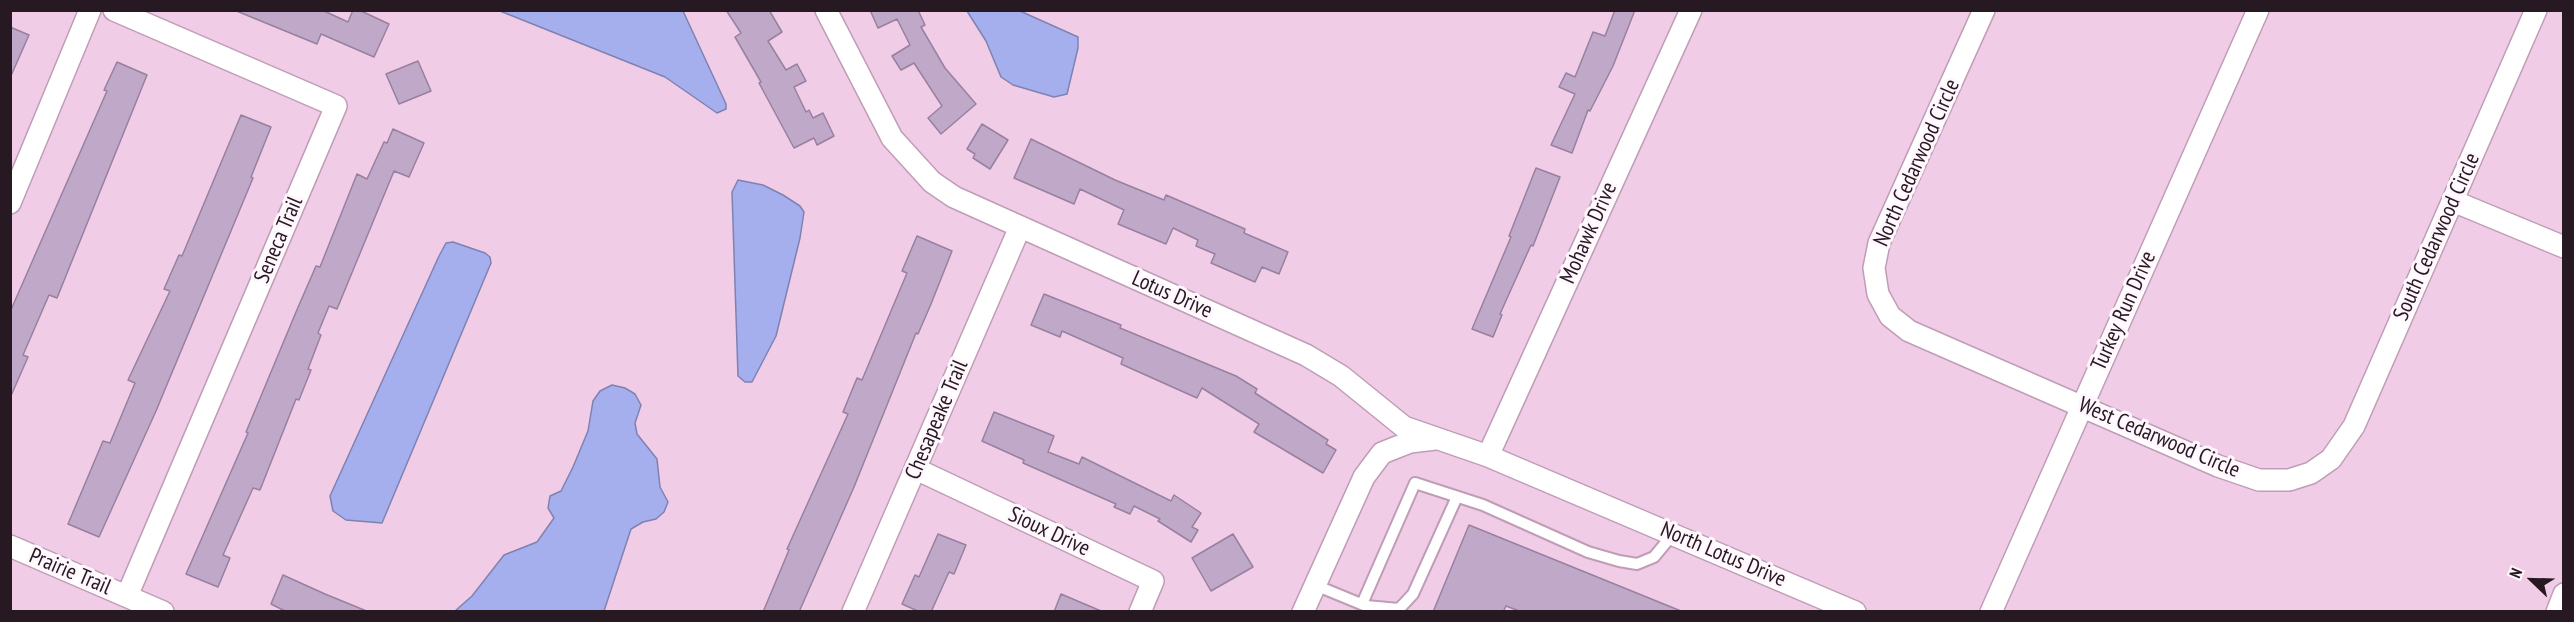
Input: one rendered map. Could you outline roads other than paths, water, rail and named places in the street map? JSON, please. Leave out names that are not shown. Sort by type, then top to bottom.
[{"type":"street","points":[[10,202],[90,10]]},
{"type":"street","name":"Seneca Trail","points":[[114,10],[336,106],[127,596]]},
{"type":"street","name":"Lotus Drive","points":[[826,10],[892,138],[911,162],[932,182],[954,197],[1306,355],[1341,376],[1404,426],[1488,456],[1590,499]]},
{"type":"street","name":"Mohawk Drive","points":[[1488,456],[1691,10]]},
{"type":"street","name":"North Cedarwood Circle","points":[[1984,10],[1879,243],[1874,268],[1878,294],[1890,316],[1909,331],[1987,364]]},
{"type":"street","name":"Turkey Run Drive","points":[[1990,612],[2258,10]]},
{"type":"street","name":"South Cedarwood Circle","points":[[2331,459],[2354,426],[2536,10]]},
{"type":"street","points":[[2453,201],[2564,247]]},
{"type":"street","name":"Chesapeake Trail","points":[[854,612],[1020,228]]},
{"type":"street","name":"West Cedarwood Circle","points":[[1987,364],[2218,466],[2259,480],[2289,480],[2312,473],[2331,459]]},
{"type":"street","points":[[1303,612],[1364,477],[1382,453],[1410,442],[1436,439]]},
{"type":"street","name":"Sioux Drive","points":[[916,469],[1153,581],[1140,612]]},
{"type":"street","name":"North Lotus Drive","points":[[1590,499],[1855,612]]},
{"type":"street","name":"Prairie Trail","points":[[10,546],[163,612]]},
{"type":"street","points":[[2557,612],[2564,594]]},
{"type":"lane","points":[[1362,604],[1415,483],[1456,499],[1483,505],[1588,552],[1637,564],[1654,557],[1673,534]]},
{"type":"lane","points":[[1315,585],[1362,604],[1399,609],[1413,594],[1456,499]]},
{"type":"water","points":[[500,11],[683,11],[726,104],[726,109],[717,113],[665,77]]},
{"type":"water","points":[[967,11],[1020,11],[1078,37],[1078,48],[1067,94],[1054,97],[1013,85],[1001,77],[986,41]]},
{"type":"water","points":[[738,180],[763,185],[800,206],[804,212],[800,238],[776,336],[752,382],[745,382],[738,376],[732,192]]},
{"type":"water","points":[[453,242],[485,253],[490,257],[491,263],[382,523],[346,520],[333,511],[330,496],[439,256],[446,243]]},
{"type":"water","points":[[612,385],[625,388],[635,394],[641,405],[635,423],[637,434],[657,459],[660,487],[668,502],[664,512],[656,519],[643,522],[631,529],[604,611],[455,611],[472,596],[504,555],[537,542],[554,518],[548,508],[550,496],[561,491],[573,467],[588,431],[593,401],[600,391]]}]
